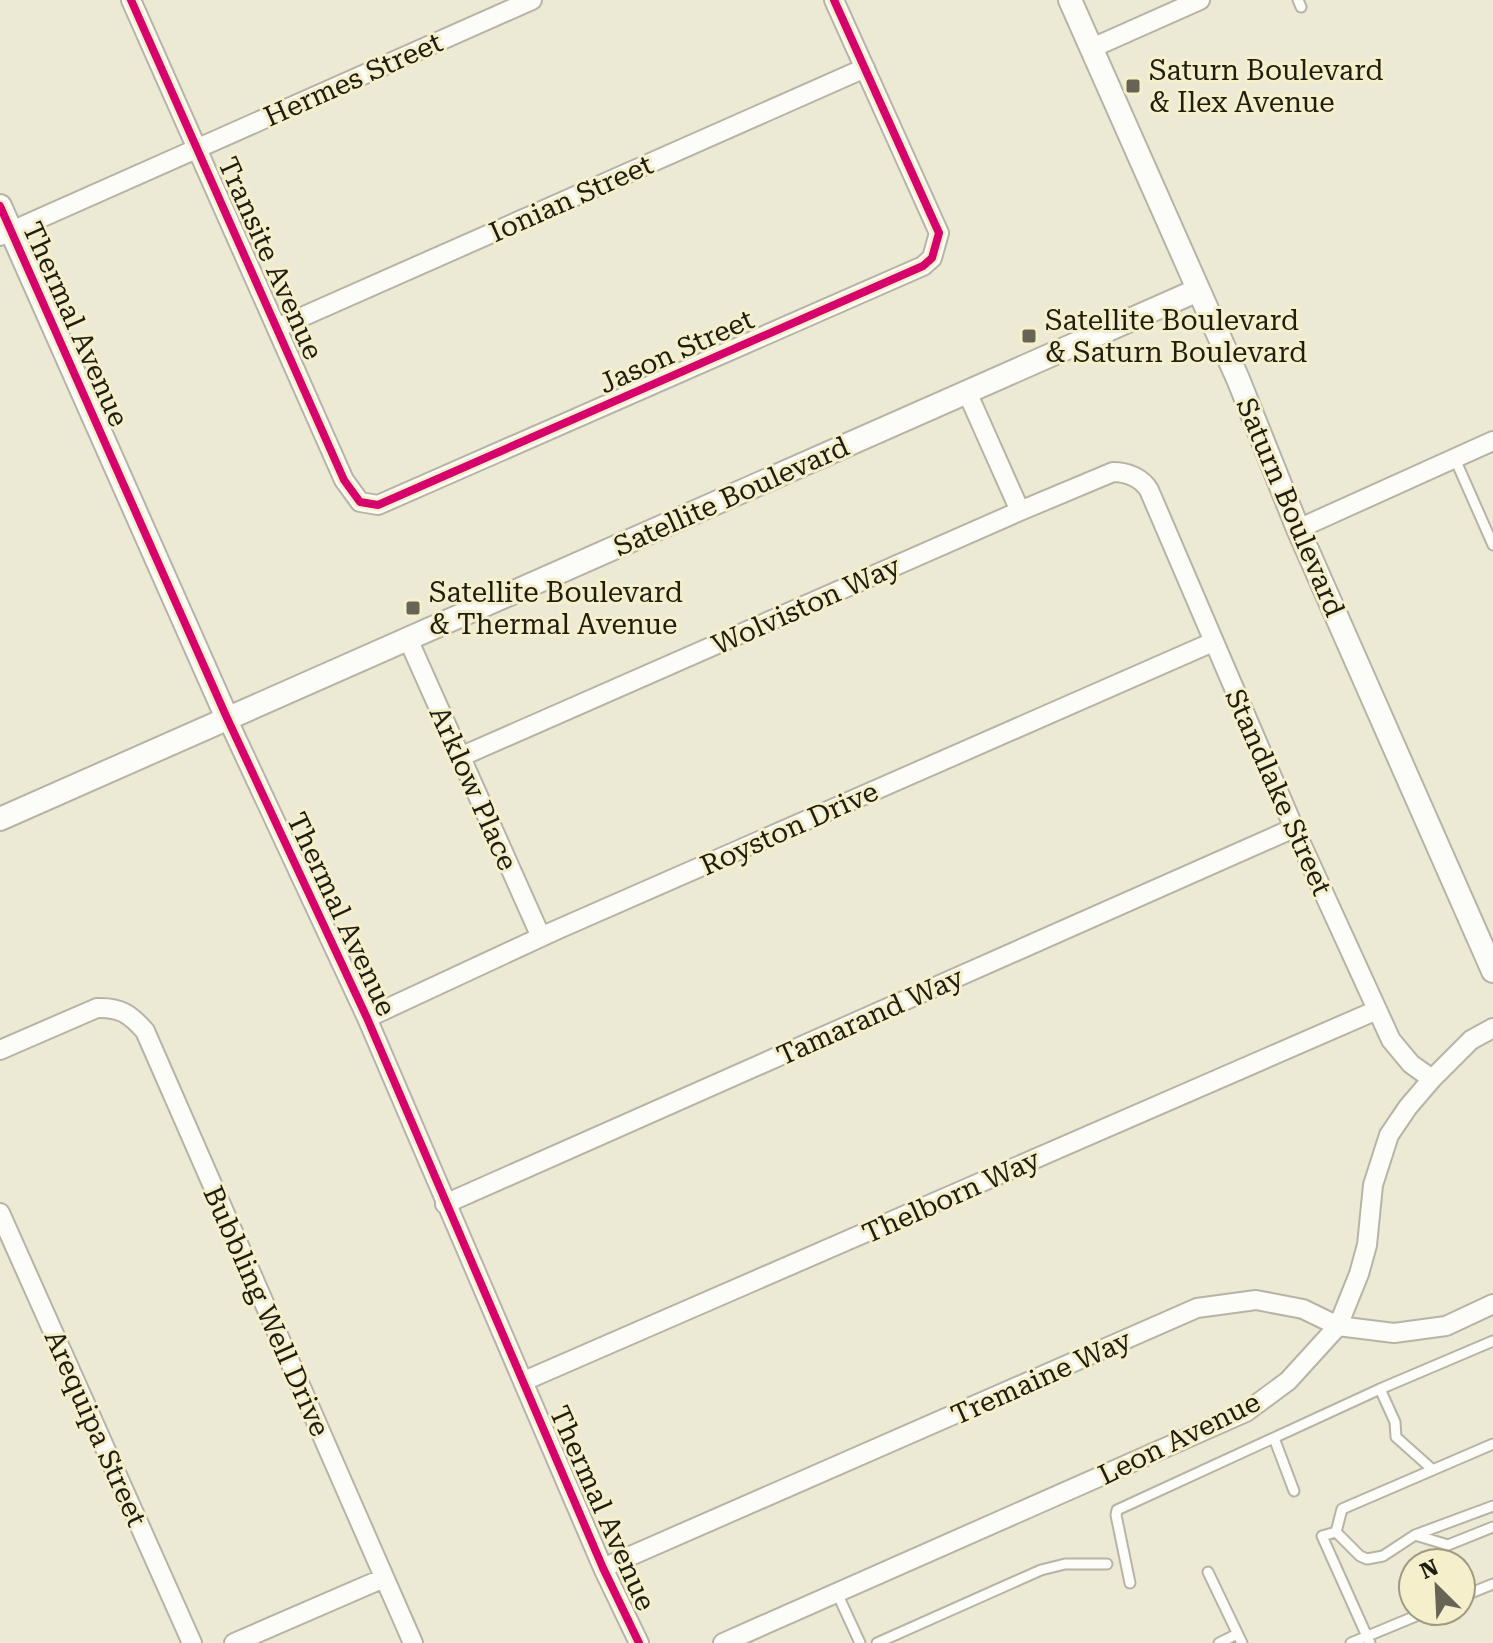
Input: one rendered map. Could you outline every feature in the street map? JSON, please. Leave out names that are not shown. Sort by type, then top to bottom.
[{"type":"street","name":"Transite Avenue","points":[[131,0],[350,492],[360,502],[378,505],[392,500]]},
{"type":"street","name":"Hermes Street","points":[[6,234],[532,0]]},
{"type":"street","points":[[834,0],[865,68]]},
{"type":"street","name":"Saturn Boulevard","points":[[1070,0],[1238,379],[1298,529],[1493,971]]},
{"type":"street","points":[[1092,48],[1200,0]]},
{"type":"street","name":"Jason Street","points":[[392,500],[923,266],[932,258],[939,233],[865,68]]},
{"type":"street","name":"Ionian Street","points":[[277,328],[865,68]]},
{"type":"street","name":"Thermal Avenue","points":[[0,206],[6,234],[367,1018],[603,1568],[639,1643]]},
{"type":"street","name":"Satellite Boulevard","points":[[0,819],[1198,290]]},
{"type":"street","points":[[967,392],[1020,511]]},
{"type":"street","points":[[1298,529],[1493,441]]},
{"type":"street","name":"Wolviston Way","points":[[460,757],[1113,472],[1124,472],[1144,482],[1149,490]]},
{"type":"street","name":"Standlake Street","points":[[1149,490],[1294,828],[1391,1040],[1411,1064],[1432,1079]]},
{"type":"street","name":"Arklow Place","points":[[408,639],[541,937]]},
{"type":"street","name":"Royston Drive","points":[[367,1018],[541,937],[1213,642]]},
{"type":"street","name":"Tamarand Way","points":[[445,1204],[1294,828]]},
{"type":"street","name":"Bubbling Well Drive","points":[[0,1050],[97,1008],[112,1007],[129,1013],[145,1031],[413,1643]]},
{"type":"street","name":"Thelborn Way","points":[[524,1381],[1377,1010]]},
{"type":"street","name":"Leon Avenue","points":[[723,1643],[1246,1412],[1288,1381],[1338,1326],[1367,1245],[1373,1185],[1389,1135],[1432,1079],[1471,1040],[1493,1028]]},
{"type":"street","name":"Arequipa Street","points":[[0,1213],[192,1643]]},
{"type":"street","name":"Tremaine Way","points":[[603,1568],[1197,1308],[1256,1300],[1303,1309],[1338,1326],[1394,1333],[1446,1326],[1493,1304]]},
{"type":"street","points":[[234,1643],[384,1578]]},
{"type":"lane","points":[[1455,459],[1493,545]]},
{"type":"lane","points":[[1130,1583],[1117,1510],[1380,1389],[1493,1341]]},
{"type":"lane","points":[[1380,1389],[1395,1422],[1396,1437],[1433,1470]]},
{"type":"lane","points":[[1274,1438],[1294,1491]]},
{"type":"lane","points":[[1336,1532],[1342,1509],[1493,1444]]},
{"type":"lane","points":[[1336,1532],[1367,1559],[1383,1556],[1415,1535],[1493,1506]]},
{"type":"lane","points":[[1415,1535],[1448,1545],[1493,1527]]},
{"type":"lane","points":[[1336,1532],[1322,1536],[1368,1640]]},
{"type":"lane","points":[[877,1643],[1041,1570],[1065,1564],[1107,1564]]},
{"type":"lane","points":[[1208,1572],[1240,1638],[1219,1643]]},
{"type":"lane","points":[[837,1593],[860,1643]]},
{"type":"lane","points":[[1351,1643],[1368,1640],[1397,1626]]},
{"type":"cycle path","points":[[131,0],[344,480],[360,502],[378,505],[923,266],[932,258],[939,233],[834,0]]},
{"type":"cycle path","points":[[0,206],[227,718],[367,1018],[603,1568],[639,1643]]},
{"type":"place","name":"Saturn Boulevard & Ilex Avenue","points":[[1133,86]]},
{"type":"place","name":"Satellite Boulevard & Saturn Boulevard","points":[[1029,336]]},
{"type":"place","name":"Satellite Boulevard & Thermal Avenue","points":[[413,608]]}]
